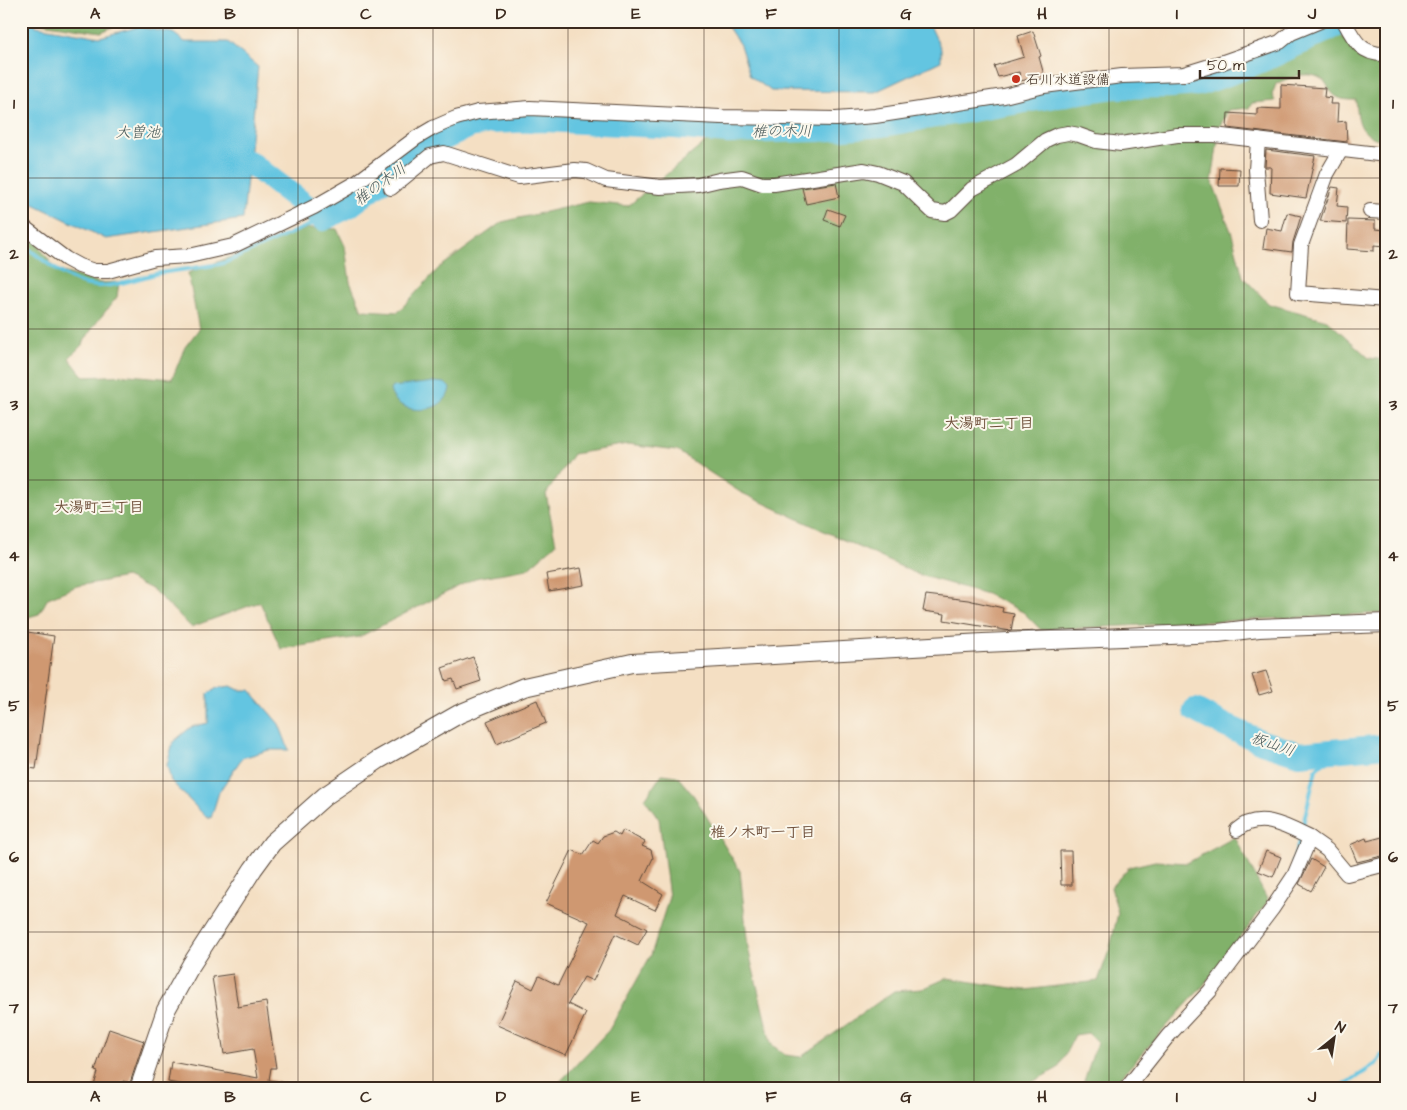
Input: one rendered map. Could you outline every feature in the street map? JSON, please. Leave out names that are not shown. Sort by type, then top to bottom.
[{"type":"street","points":[[21,226],[66,259],[79,266],[94,271],[108,271],[155,258],[189,256],[233,246],[314,207],[356,183],[432,128],[456,118],[478,112],[530,108],[720,117],[836,119],[875,116],[1004,96],[1044,86],[1122,76],[1184,74],[1280,42],[1291,33],[1320,21]]},
{"type":"street","points":[[1344,21],[1355,41],[1363,49],[1372,54],[1386,54]]},
{"type":"street","points":[[391,188],[430,156],[444,153],[519,177],[575,170],[586,171],[606,180],[660,187],[698,185],[742,177],[762,184],[774,184],[864,170],[878,173],[903,183],[932,211],[945,213],[951,210],[972,189],[1016,165],[1046,140],[1068,133],[1096,141],[1116,144],[1177,135],[1214,135],[1386,155]]},
{"type":"street","points":[[1258,140],[1256,170],[1260,220]]},
{"type":"street","points":[[1341,150],[1326,174],[1301,245],[1298,293],[1386,300]]},
{"type":"street","points":[[1370,211],[1386,212]]},
{"type":"street","points":[[140,1089],[166,1010],[191,965],[272,843],[325,796],[378,760],[459,714],[524,687],[632,663],[983,643],[1218,633],[1259,628],[1386,622]]},
{"type":"street","points":[[1237,830],[1254,820],[1268,821],[1288,827],[1310,838],[1327,850],[1347,874],[1386,864]]},
{"type":"street","points":[[1126,1089],[1168,1036],[1210,991],[1272,909],[1294,876],[1310,838]]},
{"type":"green space","points":[[41,21],[127,21],[101,32],[42,23]]},
{"type":"green space","points":[[1341,35],[1350,44],[1386,59],[1386,131],[1378,139],[1366,133],[1360,124],[1356,100],[1337,97],[1319,77],[1300,75],[1276,84],[1272,95],[1275,101],[1252,103],[1249,108],[1228,110],[1220,126],[1212,181],[1232,234],[1243,277],[1269,304],[1327,320],[1369,358],[1386,360],[1386,613],[1041,630],[1023,612],[987,594],[919,575],[740,492],[677,451],[628,445],[573,454],[546,494],[556,544],[527,569],[475,578],[359,637],[281,649],[260,602],[191,627],[153,590],[126,577],[77,586],[48,598],[39,614],[21,619],[21,229],[30,234],[56,270],[100,283],[119,282],[117,297],[93,327],[82,345],[69,358],[84,377],[129,375],[172,379],[185,347],[199,329],[188,273],[308,228],[337,229],[345,246],[350,282],[362,310],[398,312],[439,268],[502,222],[589,202],[628,206],[712,137],[894,129],[1002,113],[1067,99],[1138,94],[1198,85]]},
{"type":"green space","points":[[662,774],[677,776],[694,796],[740,871],[748,948],[771,1044],[785,1055],[801,1057],[894,991],[922,989],[947,978],[1025,990],[1098,981],[1110,948],[1118,913],[1111,887],[1129,867],[1155,861],[1187,863],[1235,837],[1268,901],[1203,986],[1110,1089],[1087,1089],[1084,1081],[1097,1042],[1088,1033],[1075,1035],[1058,1068],[1025,1086],[1024,1089],[553,1089],[609,1030],[651,955],[669,897],[659,819],[645,799]]},
{"type":"water","name":"大曽池","points":[[21,21],[34,21],[36,26],[100,37],[138,27],[173,33],[185,42],[228,42],[258,67],[243,219],[106,239],[21,198]]},
{"type":"water","points":[[724,21],[928,21],[941,49],[941,61],[875,92],[771,91],[750,76],[740,45]]},
{"type":"water","points":[[434,382],[445,383],[450,388],[447,397],[440,404],[421,410],[401,405],[394,399],[390,390],[392,387]]},
{"type":"water","points":[[231,686],[239,690],[250,690],[279,724],[289,750],[269,750],[242,758],[219,792],[211,818],[204,815],[171,781],[167,765],[173,742],[191,727],[208,723],[208,694],[217,688]]},
{"type":"building","points":[[1033,31],[1041,56],[1039,57],[1044,75],[1021,81],[1019,72],[998,77],[994,66],[1024,57],[1018,36]]},
{"type":"building","points":[[1281,85],[1325,88],[1324,97],[1331,98],[1330,104],[1338,104],[1337,122],[1346,121],[1347,142],[1227,128],[1228,113],[1257,115],[1257,108],[1281,109]]},
{"type":"building","points":[[1266,150],[1315,156],[1306,198],[1270,193],[1271,167],[1265,167]]},
{"type":"building","points":[[1220,168],[1240,169],[1239,186],[1219,186]]},
{"type":"building","points":[[836,183],[839,197],[806,204],[802,188]]},
{"type":"building","points":[[1332,187],[1339,188],[1337,206],[1347,207],[1346,223],[1320,221]]},
{"type":"building","points":[[828,209],[845,215],[840,226],[824,220]]},
{"type":"building","points":[[1287,213],[1301,216],[1292,252],[1263,248],[1266,228],[1282,231]]},
{"type":"building","points":[[1348,220],[1375,221],[1375,229],[1386,230],[1386,246],[1374,245],[1374,251],[1347,249]]},
{"type":"building","points":[[581,568],[584,585],[549,591],[546,574]]},
{"type":"building","points":[[926,595],[968,600],[1003,608],[1002,612],[1014,614],[1011,631],[944,620],[945,614],[923,611]]},
{"type":"building","points":[[21,631],[54,636],[36,769],[21,767]]},
{"type":"building","points":[[473,657],[481,681],[457,689],[453,679],[446,681],[442,668]]},
{"type":"building","points":[[1266,671],[1273,691],[1259,695],[1252,675]]},
{"type":"building","points":[[537,700],[546,723],[497,744],[487,721]]},
{"type":"building","points":[[623,830],[645,842],[642,846],[651,850],[653,858],[642,881],[663,894],[655,910],[625,896],[617,914],[647,929],[638,945],[615,934],[593,981],[584,977],[568,1004],[586,1013],[566,1055],[497,1025],[517,981],[533,989],[539,976],[558,985],[589,922],[546,903],[572,850],[583,855],[593,840],[598,843],[603,836],[614,832],[620,836]]},
{"type":"building","points":[[1386,836],[1386,855],[1357,862],[1350,845],[1366,838],[1367,841]]},
{"type":"building","points":[[1060,851],[1071,851],[1072,885],[1061,885]]},
{"type":"building","points":[[1266,851],[1281,857],[1273,877],[1258,871]]},
{"type":"building","points":[[1311,859],[1324,867],[1311,891],[1299,884]]},
{"type":"building","points":[[233,974],[238,1007],[266,1002],[276,1068],[271,1068],[269,1080],[286,1083],[285,1089],[206,1089],[168,1082],[171,1062],[258,1078],[253,1049],[224,1054],[212,977]]},
{"type":"building","points":[[109,1029],[144,1041],[130,1083],[123,1081],[121,1089],[93,1089],[98,1072],[95,1071]]},
{"type":"waterway","name":"椎の木川","points":[[249,162],[323,219],[349,206],[435,143],[470,126],[489,122],[545,120],[675,127],[727,132],[819,130],[882,125],[1114,87],[1199,84],[1270,57],[1346,21]]},
{"type":"waterway","points":[[21,243],[73,280],[100,286],[160,273],[224,263],[323,219]]},
{"type":"waterway","name":"板山川","points":[[1195,710],[1262,742],[1299,754],[1386,746]]},
{"type":"waterway","points":[[1302,829],[1316,769],[1332,755],[1359,749]]},
{"type":"waterway","points":[[1293,862],[1300,838]]},
{"type":"waterway","points":[[1339,1089],[1376,1064],[1381,1056],[1386,1053]]},
{"type":"place","name":"石川水道設備","points":[[1016,79]]},
{"type":"district","name":"大湯町二丁目","points":[[989,423]]},
{"type":"district","name":"大湯町三丁目","points":[[99,507]]},
{"type":"district","name":"椎ノ木町一丁目","points":[[763,832]]}]
